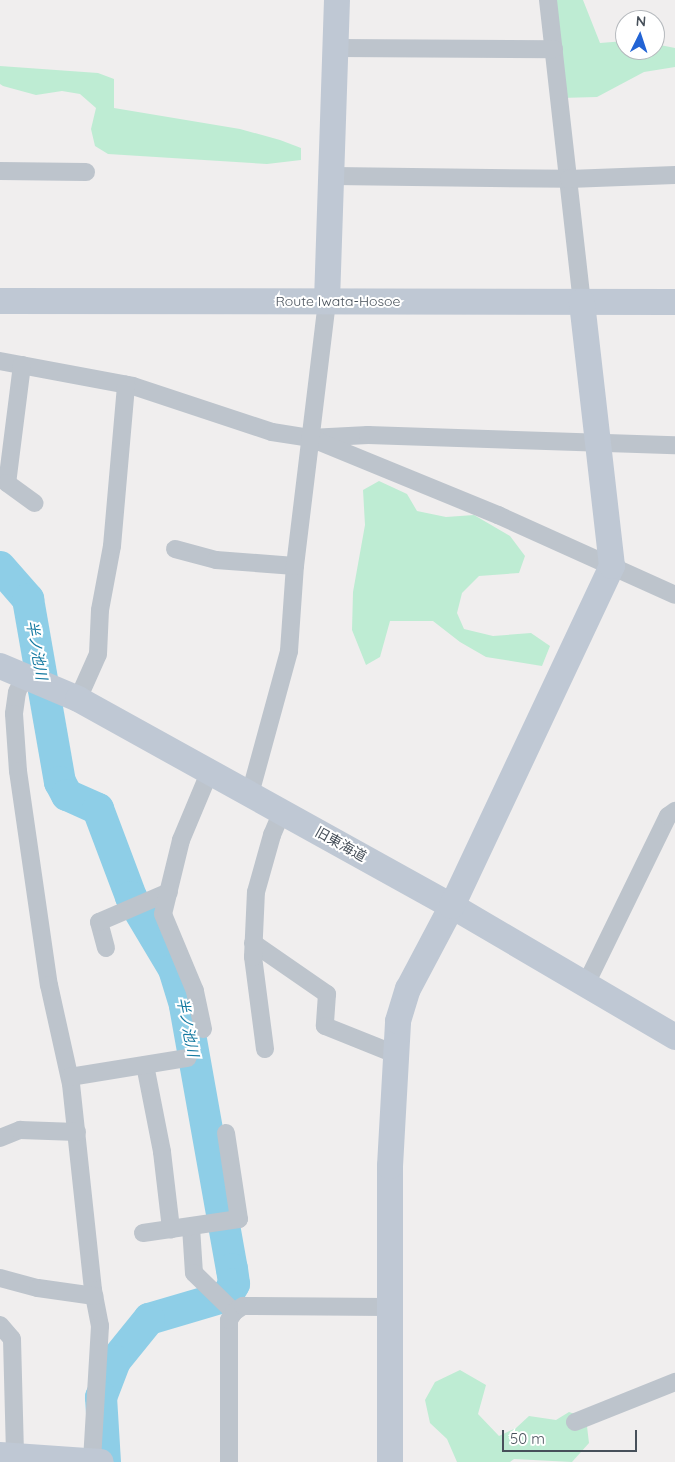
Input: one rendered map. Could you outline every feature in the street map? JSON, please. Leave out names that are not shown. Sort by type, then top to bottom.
[{"type":"street","points":[[250,794],[289,651],[295,566],[327,301],[334,176],[337,0]]},
{"type":"street","points":[[390,1462],[388,1307],[395,1054],[398,1021],[408,989],[452,906],[612,566],[548,0]]},
{"type":"street","points":[[337,48],[554,49]]},
{"type":"street","points":[[0,172],[86,172]]},
{"type":"street","points":[[334,176],[569,178],[675,175]]},
{"type":"street","name":"Route Iwata-Hosoe","points":[[0,302],[675,302]]},
{"type":"street","points":[[0,361],[126,384],[272,432],[310,438],[368,435],[675,446]]},
{"type":"street","points":[[22,365],[8,483],[35,503]]},
{"type":"street","points":[[78,699],[98,654],[102,596],[112,546],[126,384]]},
{"type":"street","points":[[310,438],[612,566],[675,595]]},
{"type":"street","points":[[175,549],[216,560],[295,566]]},
{"type":"street","name":"旧東海道","points":[[0,666],[78,699],[452,906],[675,1037]]},
{"type":"street","points":[[25,675],[17,692],[14,714],[18,771],[50,985],[70,1077],[100,1345],[99,1376],[94,1396],[92,1461]]},
{"type":"street","points":[[202,1029],[195,991],[165,924],[163,914],[181,840],[209,773]]},
{"type":"street","points":[[586,984],[668,816],[675,811]]},
{"type":"street","points":[[265,1049],[253,943],[256,892],[272,835],[282,812]]},
{"type":"street","points":[[106,948],[99,922],[169,892]]},
{"type":"street","points":[[253,943],[328,994],[325,1026],[395,1054]]},
{"type":"street","points":[[70,1077],[187,1058]]},
{"type":"street","points":[[145,1065],[162,1152],[171,1229]]},
{"type":"street","points":[[0,1138],[20,1130],[77,1132]]},
{"type":"street","points":[[144,1233],[239,1219],[226,1133]]},
{"type":"street","points":[[191,1226],[194,1273],[226,1303],[243,1306],[388,1307]]},
{"type":"street","points":[[0,1278],[38,1288],[94,1296]]},
{"type":"street","points":[[226,1303],[229,1320],[229,1462]]},
{"type":"street","points":[[0,1324],[12,1338],[8,1455],[101,1462]]},
{"type":"street","points":[[575,1422],[675,1382]]},
{"type":"green space","points":[[550,0],[583,0],[600,43],[615,42],[615,60],[665,60],[665,46],[675,48],[675,67],[644,72],[597,97],[560,98]]},
{"type":"green space","points":[[0,66],[98,73],[114,79],[114,108],[240,129],[280,140],[301,148],[301,160],[267,164],[108,154],[95,146],[91,129],[96,108],[80,94],[62,91],[36,95],[3,86],[0,84]]},
{"type":"green space","points":[[379,481],[407,494],[417,511],[446,517],[474,515],[510,536],[525,556],[519,573],[479,576],[462,593],[457,613],[464,629],[493,636],[531,633],[550,646],[542,666],[486,657],[460,642],[433,621],[390,621],[380,657],[366,665],[352,630],[353,592],[365,525],[363,490]]},
{"type":"green space","points":[[460,1370],[486,1385],[478,1414],[499,1436],[516,1428],[529,1416],[556,1420],[569,1412],[586,1418],[589,1443],[572,1462],[514,1459],[510,1462],[457,1462],[447,1439],[430,1423],[425,1400],[435,1382]]},
{"type":"waterway","name":"半ノ池川","points":[[0,567],[28,599],[60,782],[67,795],[98,809],[131,897],[174,969],[185,1006],[234,1284],[227,1296],[149,1319],[115,1361],[101,1397],[105,1462]]}]
